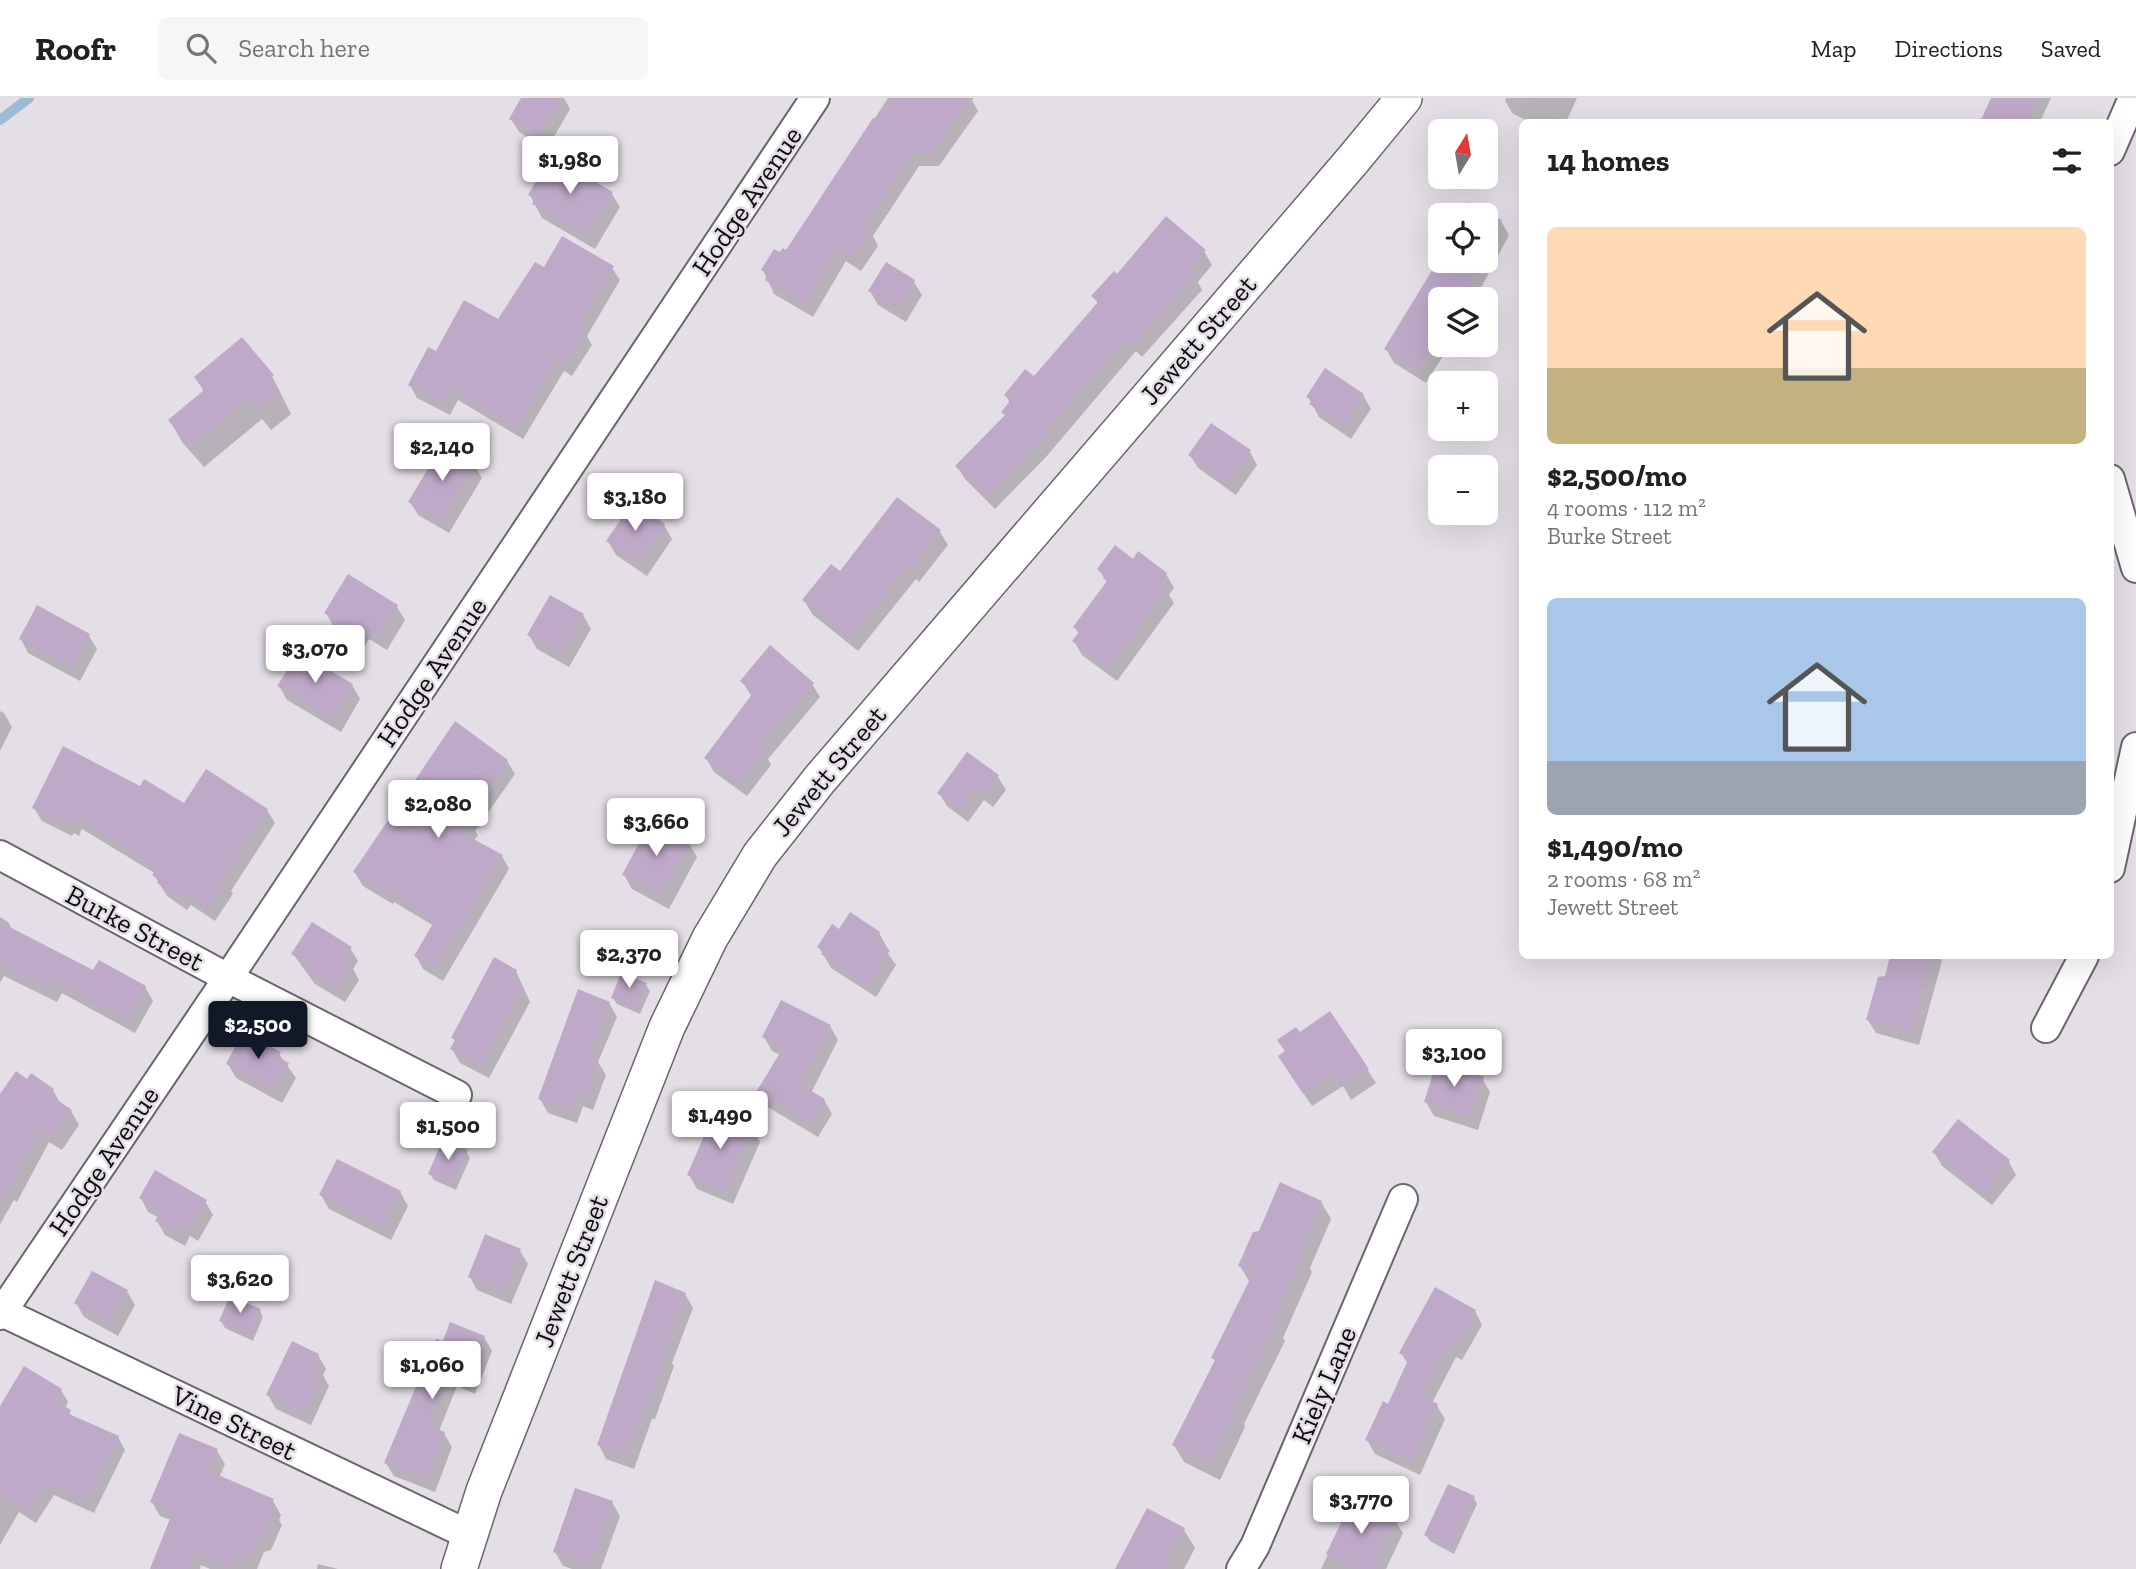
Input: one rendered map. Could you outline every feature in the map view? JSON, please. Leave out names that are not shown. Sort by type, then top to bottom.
[{"type":"street","name":"Hodge Avenue","points":[[1,1312],[228,978],[815,98]]},
{"type":"street","name":"Jewett Street","points":[[459,1569],[469,1535],[667,1027],[710,937],[760,855],[820,779],[1404,98]]},
{"type":"street","points":[[2114,142],[2133,98]]},
{"type":"street","points":[[2114,493],[2136,568]]},
{"type":"street","points":[[2114,849],[2136,747]]},
{"type":"street","name":"Burke Street","points":[[0,855],[228,978],[457,1095]]},
{"type":"street","points":[[2046,1028],[2082,959]]},
{"type":"street","name":"Kiely Lane","points":[[1241,1569],[1255,1546],[1403,1199]]},
{"type":"street","name":"Vine Street","points":[[1,1312],[469,1535]]},
{"type":"building","points":[[521,98],[561,98],[539,136],[509,119]]},
{"type":"building","points":[[892,98],[970,98],[931,153],[912,153],[864,225],[872,231],[853,259],[838,249],[805,305],[765,280],[768,274],[761,270],[774,249],[780,252],[783,248],[786,250],[873,118],[877,120]]},
{"type":"building","points":[[1991,98],[2038,98],[2029,119],[1981,119]]},
{"type":"building","points":[[551,156],[613,192],[587,236],[532,204],[535,199],[528,195]]},
{"type":"building","points":[[1166,216],[1206,250],[1189,269],[1196,275],[1134,344],[1127,338],[1038,443],[986,497],[955,466],[1005,415],[1001,412],[1011,400],[1004,395],[1025,369],[1034,376],[1098,302],[1091,296],[1114,271],[1117,274]]},
{"type":"building","points":[[562,236],[614,266],[579,326],[586,331],[564,364],[557,359],[516,428],[450,388],[442,403],[408,385],[428,347],[436,351],[464,300],[498,319],[535,262],[544,267]]},
{"type":"building","points":[[886,262],[915,280],[898,309],[868,291]]},
{"type":"building","points":[[1430,273],[1475,273],[1467,287],[1428,287],[1428,354],[1418,370],[1384,349]]},
{"type":"building","points":[[242,337],[274,375],[269,379],[280,392],[258,410],[249,399],[191,447],[168,420],[204,390],[194,377]]},
{"type":"building","points":[[1325,368],[1364,394],[1343,426],[1309,404],[1312,400],[1306,397]]},
{"type":"building","points":[[1211,423],[1251,450],[1228,483],[1188,455]]},
{"type":"building","points":[[443,444],[475,463],[441,521],[408,502]]},
{"type":"building","points":[[897,497],[941,530],[911,570],[907,567],[849,638],[802,600],[831,564],[840,571]]},
{"type":"building","points":[[633,502],[665,524],[638,563],[606,541]]},
{"type":"building","points":[[1115,545],[1133,559],[1138,551],[1167,573],[1160,583],[1167,588],[1109,668],[1072,641],[1079,632],[1073,627],[1107,581],[1097,569]]},
{"type":"building","points":[[348,574],[398,605],[379,637],[361,626],[357,633],[324,613]]},
{"type":"building","points":[[550,595],[584,614],[561,655],[527,635]]},
{"type":"building","points":[[37,605],[90,634],[72,668],[19,639]]},
{"type":"building","points":[[770,645],[814,683],[759,746],[765,750],[739,784],[704,758],[753,693],[740,681]]},
{"type":"building","points":[[299,652],[353,684],[332,719],[277,686]]},
{"type":"building","points":[[455,721],[508,760],[468,819],[471,821],[464,834],[503,855],[435,969],[414,956],[435,920],[353,872]]},
{"type":"building","points":[[63,746],[140,786],[144,779],[184,803],[206,769],[268,809],[207,909],[183,893],[180,898],[157,883],[159,880],[152,875],[156,870],[151,864],[75,817],[72,824],[66,821],[64,824],[32,808]]},
{"type":"building","points":[[967,752],[999,775],[985,794],[976,788],[960,809],[937,793]]},
{"type":"building","points":[[651,821],[690,842],[661,896],[622,875]]},
{"type":"building","points":[[850,912],[880,932],[875,940],[890,950],[868,985],[821,954],[823,951],[817,947],[832,924],[839,929]]},
{"type":"building","points":[[0,922],[93,970],[99,960],[146,986],[127,1021],[54,980],[49,990],[0,965]]},
{"type":"building","points":[[312,922],[352,947],[343,959],[352,965],[337,990],[305,970],[308,964],[291,954]]},
{"type":"building","points":[[494,957],[517,970],[511,981],[523,987],[481,1066],[450,1049],[455,1040],[451,1038]]},
{"type":"building","points":[[1889,959],[1931,959],[1912,1032],[1866,1020],[1878,977],[1885,976]]},
{"type":"building","points":[[621,973],[647,983],[637,1008],[611,998]]},
{"type":"building","points":[[578,989],[610,1002],[588,1056],[599,1059],[586,1097],[576,1094],[570,1111],[538,1099]]},
{"type":"building","points":[[781,1000],[831,1025],[801,1085],[825,1099],[810,1124],[756,1092],[783,1048],[762,1037]]},
{"type":"building","points":[[1330,1011],[1369,1069],[1342,1087],[1334,1074],[1303,1094],[1278,1056],[1285,1051],[1277,1040],[1296,1027],[1300,1032]]},
{"type":"building","points":[[243,1032],[281,1052],[278,1057],[289,1063],[274,1090],[226,1064]]},
{"type":"building","points":[[1437,1061],[1484,1077],[1470,1117],[1424,1102]]},
{"type":"building","points":[[16,1071],[27,1079],[31,1073],[54,1089],[50,1095],[72,1110],[53,1138],[41,1129],[0,1206],[0,1094]]},
{"type":"building","points":[[715,1111],[753,1127],[725,1192],[687,1175]]},
{"type":"building","points":[[1958,1119],[2010,1160],[1984,1193],[1932,1152]]},
{"type":"building","points":[[443,1139],[468,1150],[453,1185],[428,1174]]},
{"type":"building","points":[[337,1159],[401,1191],[383,1227],[319,1195]]},
{"type":"building","points":[[155,1170],[207,1200],[189,1228],[182,1224],[176,1233],[155,1221],[161,1211],[139,1198]]},
{"type":"building","points":[[1280,1182],[1322,1201],[1273,1321],[1276,1323],[1234,1407],[1237,1409],[1210,1463],[1172,1445],[1215,1360],[1211,1358],[1253,1273],[1238,1266],[1253,1232],[1259,1231]]},
{"type":"building","points":[[485,1234],[521,1249],[504,1292],[468,1277]]},
{"type":"building","points":[[92,1271],[128,1290],[110,1323],[74,1303]]},
{"type":"building","points":[[655,1280],[686,1293],[664,1350],[667,1351],[647,1407],[645,1406],[626,1456],[597,1445]]},
{"type":"building","points":[[1435,1287],[1476,1310],[1454,1348],[1448,1345],[1421,1396],[1438,1404],[1412,1462],[1365,1440],[1383,1401],[1388,1404],[1409,1358],[1399,1353]]},
{"type":"building","points":[[230,1296],[261,1309],[250,1335],[219,1321]]},
{"type":"building","points":[[450,1322],[485,1336],[467,1381],[449,1374],[428,1426],[445,1432],[427,1479],[384,1463],[436,1339],[443,1341]]},
{"type":"building","points":[[292,1341],[319,1354],[313,1366],[323,1371],[303,1413],[266,1395]]},
{"type":"building","points":[[24,1366],[62,1389],[55,1401],[71,1410],[69,1414],[119,1436],[87,1502],[47,1484],[28,1512],[0,1493],[0,1406]]},
{"type":"building","points":[[179,1433],[218,1449],[209,1471],[274,1499],[270,1508],[275,1510],[263,1537],[257,1539],[248,1560],[235,1555],[230,1568],[194,1553],[187,1569],[150,1569],[173,1511],[150,1502]]},
{"type":"building","points":[[1448,1484],[1475,1496],[1451,1549],[1424,1535]]},
{"type":"building","points":[[575,1488],[613,1501],[590,1566],[553,1552]]},
{"type":"building","points":[[1353,1498],[1396,1518],[1373,1569],[1358,1569],[1326,1554]]},
{"type":"building","points":[[1147,1508],[1185,1528],[1163,1569],[1115,1569]]},
{"type":"waterway","points":[[0,120],[29,98]]}]
